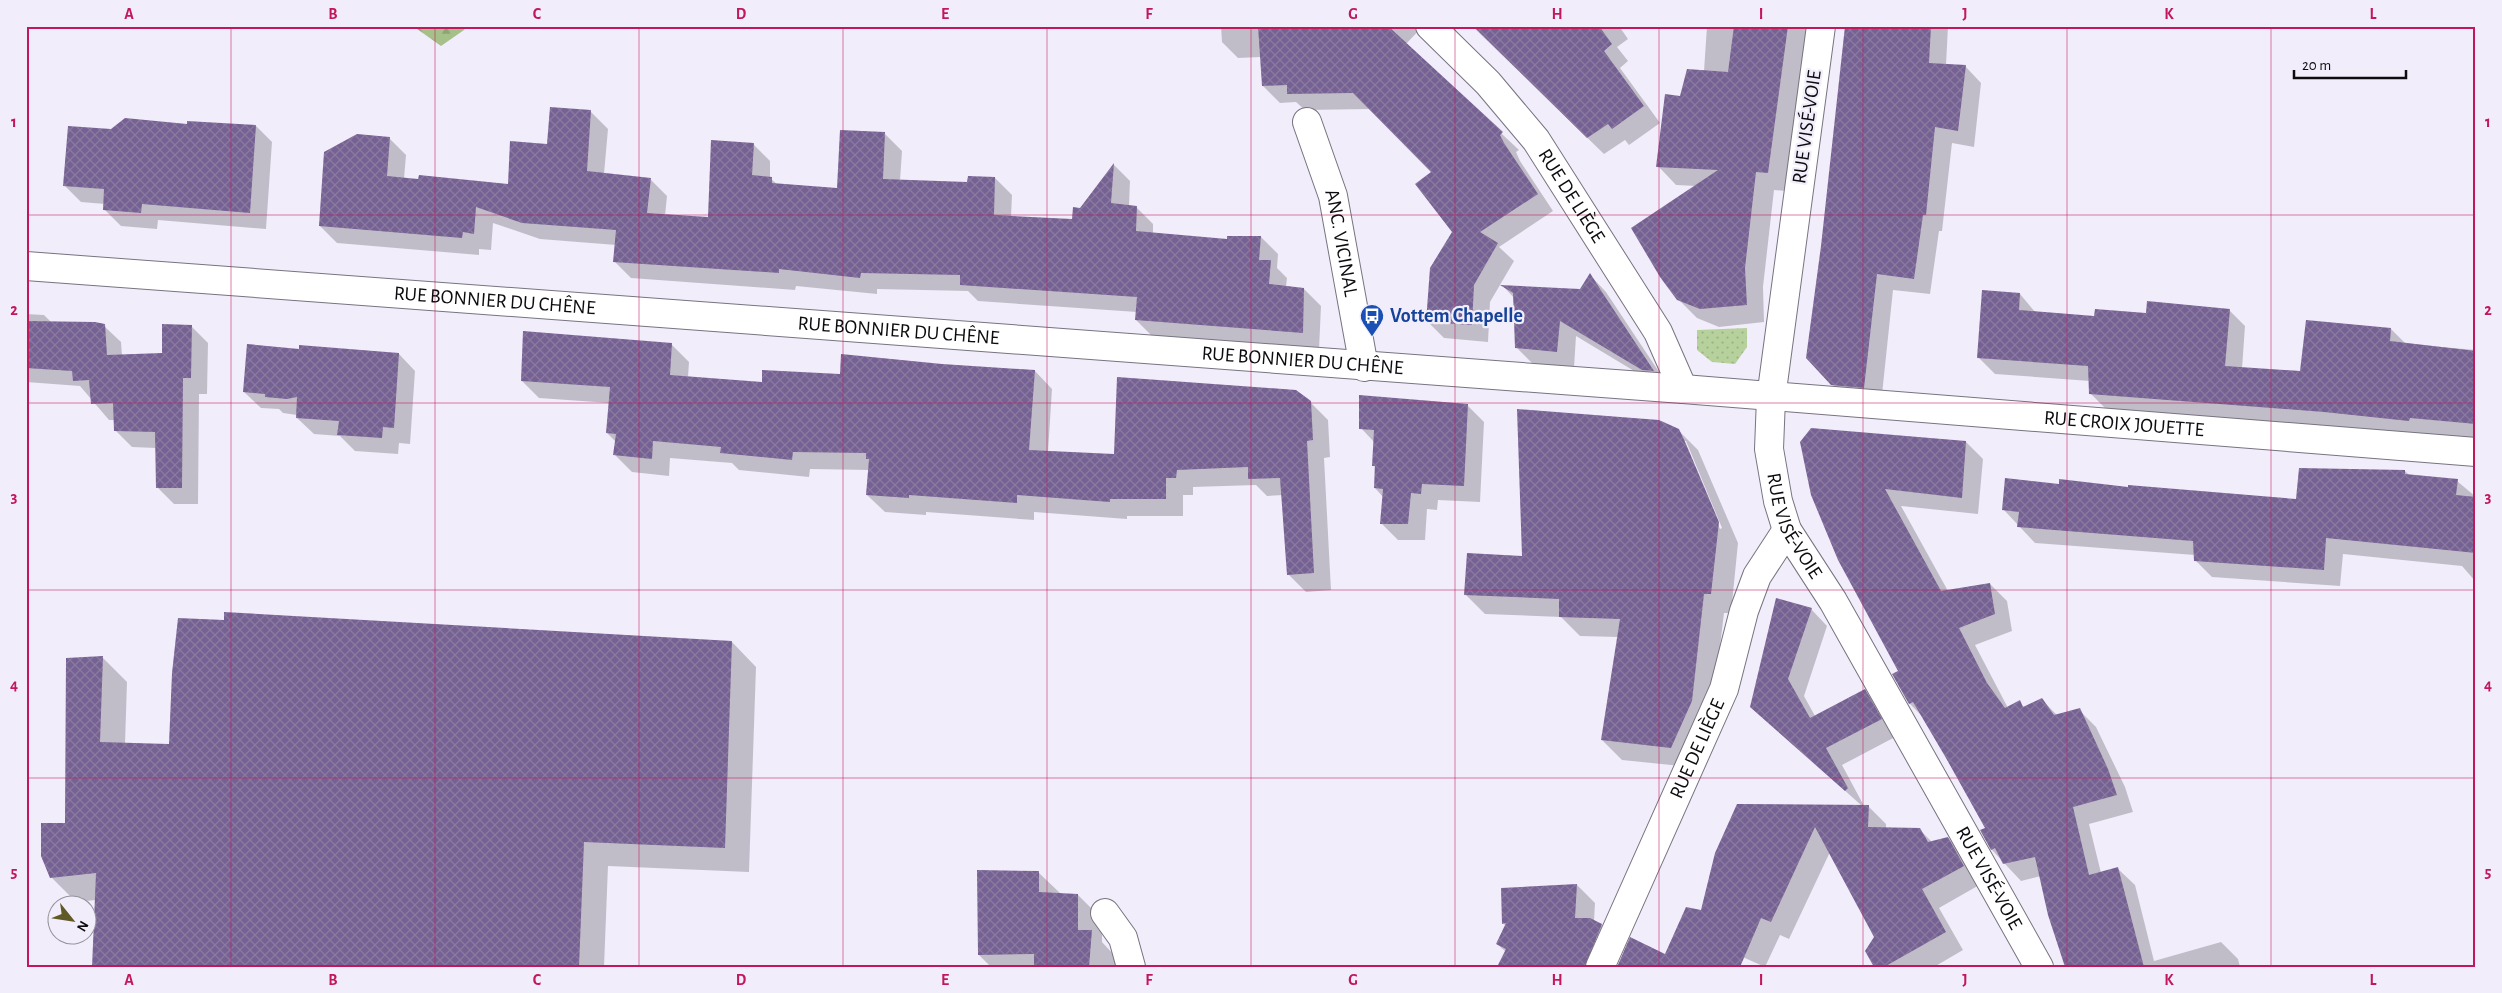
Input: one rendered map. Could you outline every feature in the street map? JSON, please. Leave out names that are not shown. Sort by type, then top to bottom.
[{"type":"street","name":"RUE DE LIÈGE","points":[[1430,26],[1488,84],[1536,140],[1658,332],[1683,389]]},
{"type":"street","name":"RUE VISÉ-VOIE","points":[[1821,26],[1771,398],[1768,449],[1778,501],[1787,530],[1833,602],[2039,967]]},
{"type":"street","name":"ANC. VICINAL","points":[[1307,122],[1333,196],[1364,367]]},
{"type":"street","name":"RUE BONNIER DU CHÊNE","points":[[26,266],[1364,367],[1683,389],[1771,398]]},
{"type":"street","name":"RUE CROIX JOUETTE","points":[[1771,398],[2476,452]]},
{"type":"street","name":"RUE DE LIÈGE","points":[[1600,967],[1724,689],[1744,611],[1757,576],[1787,530]]},
{"type":"street","points":[[1105,913],[1123,938],[1131,967]]},
{"type":"green space","points":[[413,26],[466,26],[464,30],[441,46]]},
{"type":"green space","points":[[1747,328],[1747,347],[1735,364],[1712,362],[1697,350],[1697,330]]},
{"type":"building","points":[[1258,26],[1388,26],[1503,132],[1500,135],[1504,143],[1538,194],[1480,232],[1498,243],[1474,285],[1472,325],[1426,322],[1430,268],[1452,232],[1415,184],[1431,172],[1353,93],[1287,94],[1287,85],[1262,86]]},
{"type":"building","points":[[1473,26],[1599,26],[1612,44],[1604,51],[1644,106],[1612,129],[1608,124],[1587,138]]},
{"type":"building","points":[[1734,26],[1788,26],[1768,173],[1756,172],[1745,268],[1747,305],[1700,309],[1677,300],[1660,277],[1631,228],[1718,170],[1656,167],[1665,94],[1680,96],[1687,69],[1728,72]]},
{"type":"building","points":[[1845,26],[1931,26],[1929,63],[1966,65],[1958,131],[1935,127],[1926,215],[1923,215],[1914,279],[1877,274],[1864,388],[1831,385],[1806,358],[1821,246]]},
{"type":"building","points":[[550,107],[591,110],[587,171],[651,178],[647,213],[708,217],[711,140],[754,143],[752,175],[772,177],[772,183],[837,188],[840,130],[885,132],[883,179],[967,182],[968,176],[995,177],[994,215],[1072,219],[1073,207],[1080,208],[1114,163],[1111,203],[1137,206],[1136,231],[1227,239],[1227,236],[1261,236],[1259,260],[1271,260],[1269,284],[1304,288],[1303,333],[1135,320],[1137,297],[960,285],[960,275],[861,273],[860,278],[779,269],[779,273],[613,262],[616,230],[522,223],[476,207],[474,234],[463,232],[462,238],[319,226],[324,152],[357,134],[390,137],[387,176],[418,179],[419,175],[508,184],[510,141],[547,144]]},
{"type":"building","points":[[125,118],[187,124],[187,121],[256,125],[250,213],[142,204],[141,213],[103,210],[104,189],[63,186],[68,126],[111,129]]},
{"type":"building","points":[[1590,273],[1654,371],[1642,370],[1560,321],[1557,352],[1515,348],[1513,293],[1500,285],[1580,289]]},
{"type":"building","points":[[1982,290],[2020,293],[2019,310],[2094,316],[2095,309],[2146,313],[2147,301],[2230,309],[2225,366],[2300,371],[2306,320],[2391,328],[2390,341],[2476,351],[2476,424],[2410,418],[2409,421],[2324,412],[2089,394],[2088,366],[1977,358]]},
{"type":"building","points":[[26,321],[95,322],[105,324],[107,355],[162,353],[162,324],[192,325],[191,378],[183,378],[182,488],[156,488],[155,432],[114,431],[113,403],[91,404],[89,380],[73,381],[72,371],[26,368]]},
{"type":"building","points":[[523,331],[672,343],[670,375],[762,382],[762,370],[840,374],[841,354],[942,364],[1035,370],[1029,450],[1114,454],[1117,377],[1296,390],[1311,401],[1313,440],[1307,441],[1314,573],[1287,575],[1280,478],[1248,479],[1248,467],[1177,470],[1176,478],[1166,478],[1166,499],[1110,499],[1110,502],[1017,495],[1017,503],[909,495],[909,498],[866,495],[869,459],[866,459],[866,453],[793,452],[792,460],[720,453],[721,447],[653,441],[652,459],[613,455],[616,434],[606,433],[610,387],[521,381]]},
{"type":"building","points":[[247,344],[299,349],[299,345],[399,353],[394,428],[383,427],[382,438],[337,435],[339,421],[296,418],[297,397],[287,399],[265,397],[265,394],[243,392]]},
{"type":"building","points":[[1359,395],[1468,404],[1464,486],[1422,484],[1421,494],[1411,493],[1408,524],[1380,524],[1383,489],[1374,488],[1375,466],[1372,466],[1374,430],[1359,429]]},
{"type":"building","points":[[1517,409],[1659,420],[1679,429],[1686,444],[1719,522],[1711,594],[1704,594],[1692,701],[1671,748],[1601,740],[1620,619],[1559,617],[1559,599],[1464,595],[1467,553],[1522,556]]},
{"type":"building","points":[[1811,428],[1966,441],[1962,498],[1885,489],[1941,591],[1990,583],[1995,614],[1959,628],[1987,683],[2005,708],[2020,700],[2023,707],[2042,698],[2054,715],[2080,708],[2108,769],[2117,795],[2073,807],[2089,875],[2118,867],[2144,967],[2065,967],[2048,915],[2035,857],[2003,864],[1995,848],[1991,850],[1980,830],[1985,828],[1946,758],[1913,702],[1909,704],[1892,674],[1898,671],[1838,560],[1811,495],[1800,442]]},
{"type":"building","points":[[2299,468],[2405,470],[2405,474],[2458,479],[2456,495],[2476,497],[2476,553],[2326,538],[2324,570],[2194,561],[2193,541],[2017,527],[2019,512],[2002,510],[2005,478],[2059,484],[2059,479],[2128,487],[2128,485],[2296,499]]},
{"type":"building","points":[[1776,598],[1812,608],[1788,679],[1810,718],[1865,689],[1882,719],[1826,748],[1848,788],[1845,791],[1750,707]]},
{"type":"building","points":[[224,612],[732,641],[725,848],[584,842],[579,967],[92,967],[93,946],[98,946],[98,896],[95,896],[96,873],[50,878],[41,856],[41,823],[65,823],[66,658],[103,656],[100,742],[169,744],[172,673],[178,618],[224,620]]},
{"type":"building","points":[[1737,804],[1869,805],[1868,827],[1920,828],[1928,842],[1948,837],[1964,866],[1922,889],[1946,932],[1884,967],[1874,967],[1865,951],[1874,937],[1815,827],[1771,922],[1761,918],[1740,967],[1617,967],[1630,937],[1665,954],[1686,907],[1701,910],[1715,853]]},
{"type":"building","points":[[977,870],[1039,871],[1039,892],[1078,894],[1078,930],[1092,930],[1089,967],[1034,967],[1034,954],[978,955]]},
{"type":"building","points":[[1577,884],[1575,918],[1590,918],[1602,924],[1585,967],[1497,967],[1506,949],[1496,944],[1506,923],[1502,924],[1501,888]]},
{"type":"place","name":"Vottem Chapelle","points":[[1372,337]]}]
